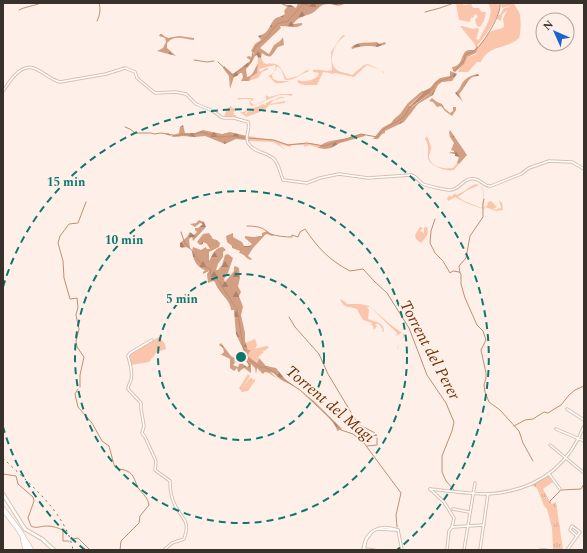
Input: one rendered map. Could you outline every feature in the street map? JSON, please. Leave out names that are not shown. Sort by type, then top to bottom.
[{"type":"highway","points":[[3,509],[32,550]]},
{"type":"highway","points":[[11,520],[21,536],[26,550]]},
{"type":"street","points":[[3,91],[15,75],[30,67],[35,68],[60,82],[106,74],[125,68],[135,72],[137,78],[155,93],[176,92],[186,94],[196,104],[213,111],[221,117],[234,118],[248,122],[248,144],[255,150],[273,158],[277,163],[283,180],[288,181],[307,183],[320,178],[339,174],[368,178],[411,175],[415,176],[424,185],[450,190],[459,186],[462,182],[472,179],[476,179],[487,186],[491,186],[521,174],[529,168],[555,160],[572,162],[584,169]]},
{"type":"street","points":[[152,340],[130,353],[128,356],[131,363],[131,378],[128,389],[140,402],[144,426],[142,433],[156,461],[155,470],[170,481],[173,502],[187,524],[184,539],[172,543],[164,550]]},
{"type":"street","points":[[567,409],[584,420]]},
{"type":"street","points":[[447,550],[449,531],[452,527],[454,518],[444,502],[430,489],[488,494],[522,488],[554,471],[566,458],[579,439],[584,426]]},
{"type":"street","points":[[556,429],[584,441]]},
{"type":"street","points":[[550,445],[584,473]]},
{"type":"street","points":[[549,474],[560,488]]},
{"type":"street","points":[[464,550],[474,483]]},
{"type":"street","points":[[3,494],[25,529],[45,541],[54,550]]},
{"type":"street","points":[[480,550],[488,494]]},
{"type":"street","points":[[453,509],[469,512]]},
{"type":"street","points":[[452,527],[484,525]]},
{"type":"street","points":[[567,550],[580,532],[572,526],[570,530],[577,536]]},
{"type":"street","points":[[374,550],[363,549],[367,538],[373,532],[380,529],[398,530],[402,550]]},
{"type":"street","points":[[540,550],[546,550]]},
{"type":"green space","points":[[279,3],[291,5],[296,8],[298,3],[346,3],[338,6],[328,4],[322,5],[311,14],[301,17],[296,21],[293,24],[302,23],[302,25],[297,27],[280,26],[281,28],[260,48],[269,54],[274,45],[283,37],[284,45],[278,47],[272,56],[262,53],[261,58],[258,58],[257,55],[255,56],[246,69],[247,77],[253,74],[258,64],[257,73],[251,77],[249,81],[241,81],[243,77],[242,73],[240,73],[234,77],[230,89],[229,76],[223,68],[224,66],[233,74],[250,61],[246,57],[250,56],[251,58],[254,53],[251,51],[255,44],[261,40],[258,36],[262,35],[268,30],[276,18],[285,14],[284,11],[287,7]]},
{"type":"green space","points":[[457,3],[462,3],[464,5],[471,4],[473,8],[479,8],[482,12],[486,12],[484,21],[480,27],[477,26],[475,20],[478,16],[475,14],[473,18],[471,17],[470,22],[459,20],[456,4],[460,5]]},
{"type":"green space","points":[[488,3],[499,3],[498,13],[492,26],[476,47],[460,26],[473,29],[478,28],[479,30],[476,39],[479,40],[490,17],[491,12]]},
{"type":"green space","points":[[501,3],[514,3],[519,12],[521,24],[519,38],[514,42],[488,52],[481,62],[477,62],[468,72],[459,72],[458,71],[467,57],[475,55],[478,47],[491,31],[503,28],[503,19],[507,10],[502,15],[501,21],[497,19],[498,15],[500,15],[504,8],[510,7],[508,6],[502,8]]},
{"type":"green space","points":[[160,34],[168,38],[179,36],[194,38],[194,40],[176,38],[170,40],[167,43],[167,48],[176,56],[157,51],[163,48],[166,42],[165,38],[159,36]]},
{"type":"green space","points":[[344,35],[345,36],[335,47],[332,57],[332,62],[337,70],[352,75],[364,65],[368,64],[380,70],[367,65],[354,77],[323,72],[317,85],[304,85],[298,83],[298,80],[309,81],[318,76],[319,73],[313,72],[313,70],[332,70],[331,52]]},
{"type":"green space","points":[[377,42],[379,44],[385,42],[386,44],[377,47],[368,46],[353,49],[351,48],[359,43]]},
{"type":"green space","points":[[477,45],[478,48],[476,53],[467,57],[464,64],[455,72],[453,71],[452,67],[456,66],[460,62],[464,54],[468,50],[475,50]]},
{"type":"green space","points":[[261,57],[263,62],[266,64],[275,64],[280,67],[281,69],[277,66],[276,70],[272,75],[273,79],[278,81],[290,81],[277,83],[268,76],[274,72],[275,65],[259,69],[260,72],[266,68],[269,69],[262,72],[259,76],[260,77],[249,81],[251,77],[257,73],[258,58]]},
{"type":"green space","points":[[281,69],[287,79],[298,76],[309,70],[308,72],[289,80],[285,80]]},
{"type":"green space","points":[[450,71],[457,74],[452,81],[442,82],[438,85],[433,95],[418,104],[404,122],[385,131],[385,133],[378,139],[373,139],[382,128],[391,123],[400,114],[408,103],[424,91],[409,106],[412,107],[429,94],[430,88],[435,82],[440,78],[450,76]]},
{"type":"green space","points":[[478,74],[479,76],[475,76],[469,80],[459,94],[463,102],[455,93],[466,79]]},
{"type":"green space","points":[[281,94],[293,94],[291,96],[275,96],[261,103],[251,106],[249,102],[252,99],[238,100],[238,98],[253,98],[254,99],[250,102],[254,105],[266,100],[266,95],[269,97]]},
{"type":"green space","points":[[280,97],[285,97],[274,100],[270,104],[285,101],[285,103],[269,105],[261,111],[246,117],[240,112],[247,110],[246,115],[248,110],[249,112],[251,110],[252,112],[252,109],[254,110],[254,108],[264,104],[265,106],[266,103]]},
{"type":"green space","points":[[432,98],[442,104],[450,113],[453,111],[453,107],[456,107],[456,110],[452,116],[441,106],[437,107],[433,102],[429,101]]},
{"type":"green space","points":[[231,106],[232,108],[237,109],[233,113],[235,113],[233,115],[236,115],[236,117],[224,117],[227,109]]},
{"type":"green space","points":[[183,125],[185,133],[195,133],[203,130],[222,134],[230,132],[247,136],[246,140],[236,139],[225,144],[205,136],[171,136],[179,133],[180,127]]},
{"type":"green space","points":[[450,130],[467,155],[459,164],[457,163],[459,157],[455,156],[455,154],[449,153],[454,152],[451,150],[454,143],[450,137]]},
{"type":"green space","points":[[365,134],[365,136],[340,143],[331,148],[318,148],[324,143],[350,138]]},
{"type":"green space","points":[[248,136],[287,144],[311,143],[320,145],[318,148],[310,145],[304,147],[304,145],[292,145],[290,147],[279,144],[286,150],[273,142],[249,141],[254,148],[248,143]]},
{"type":"green space","points":[[427,136],[431,146],[429,157],[431,163],[428,159],[427,144],[425,139]]},
{"type":"green space","points":[[457,163],[459,164],[454,170],[442,169],[435,166],[453,168]]},
{"type":"green space","points":[[473,185],[479,185],[466,191],[458,197],[482,208],[484,198],[483,209],[466,203],[455,197],[448,201],[447,198],[450,195],[451,197],[455,193],[456,195],[459,194]]},
{"type":"green space","points":[[499,200],[502,203],[503,210],[496,211],[485,207],[484,210],[484,207],[491,201],[497,207],[493,209],[500,209],[501,207]]},
{"type":"green space","points":[[199,220],[204,222],[206,227],[193,241],[192,237],[189,239],[190,249],[180,247],[180,243],[190,232],[194,235],[197,232],[195,228],[198,228],[203,224],[200,223],[195,227],[190,224],[196,223]]},
{"type":"green space","points":[[420,227],[423,228],[420,231],[423,232],[423,234],[425,227],[428,229],[427,236],[421,243],[416,239],[415,235]]},
{"type":"green space","points":[[267,231],[274,235],[265,235],[253,248],[248,256],[252,259],[251,260],[239,253],[240,251],[232,248],[232,246],[227,242],[226,236],[233,233],[233,237],[242,242],[244,246],[249,246],[252,244],[245,238],[245,236],[262,236],[262,233]]},
{"type":"green space","points":[[209,233],[213,239],[220,243],[219,247],[209,252],[209,261],[218,248],[223,247],[226,250],[223,252],[223,257],[216,270],[218,270],[222,265],[225,255],[228,254],[233,258],[228,273],[224,279],[225,282],[234,271],[235,266],[239,268],[240,278],[238,286],[241,292],[239,296],[243,307],[241,315],[245,333],[245,341],[248,350],[251,350],[248,356],[257,363],[259,358],[266,366],[276,368],[285,379],[295,387],[282,380],[272,372],[270,372],[278,379],[269,373],[265,372],[263,374],[257,368],[256,374],[255,368],[251,364],[251,373],[244,368],[239,372],[237,368],[234,371],[230,368],[230,359],[220,354],[224,352],[223,348],[219,345],[221,343],[231,356],[239,361],[237,363],[234,360],[235,363],[233,365],[238,367],[240,362],[247,367],[249,366],[247,362],[240,357],[243,354],[243,349],[236,334],[234,310],[231,310],[229,303],[215,282],[213,281],[208,283],[207,274],[209,271],[203,274],[205,270],[196,264],[193,257],[193,247],[201,250],[206,247],[207,249],[210,249],[207,244],[203,242],[203,244],[200,245],[197,242],[203,234]]},
{"type":"green space","points":[[340,299],[347,304],[369,306],[405,335],[399,343],[403,337],[403,334],[401,333],[396,336],[393,344],[397,333],[370,307],[367,307],[369,310],[368,319],[381,324],[384,328],[384,331],[382,332],[383,330],[379,324],[375,324],[377,326],[374,330],[375,335],[373,326],[370,324],[372,323],[363,320],[357,309],[345,306]]},
{"type":"green space","points":[[159,337],[165,344],[166,349],[157,352],[149,362],[131,365],[129,355]]},
{"type":"green space","points":[[255,339],[257,345],[255,349],[266,346],[269,347],[262,351],[264,352],[259,356],[257,363],[248,356],[251,350],[248,350],[245,343]]},
{"type":"green space","points":[[248,374],[250,376],[242,389],[249,379],[253,378],[252,380],[255,379],[255,381],[248,391],[242,392],[239,388]]},
{"type":"green space","points":[[300,390],[314,401],[342,429],[337,431],[336,427],[327,415]]},
{"type":"green space","points":[[549,475],[553,482],[543,489],[551,504],[556,502],[563,550],[553,550],[552,528],[547,509],[544,506],[537,488],[532,485]]},
{"type":"water","points":[[430,88],[430,93],[408,108],[424,91]]},
{"type":"waterway","points":[[19,10],[41,3]]},
{"type":"waterway","points":[[97,21],[100,12],[99,3]]},
{"type":"waterway","points":[[218,62],[232,75],[251,62],[256,46],[266,38],[277,24],[288,21],[302,5],[304,4],[313,7],[318,3]]},
{"type":"waterway","points":[[425,12],[454,3]]},
{"type":"waterway","points":[[455,71],[465,59],[464,56],[475,50],[487,35],[498,14],[500,3]]},
{"type":"waterway","points":[[194,60],[207,62],[214,61]]},
{"type":"waterway","points":[[430,91],[437,82],[451,77],[454,73]]},
{"type":"waterway","points":[[248,138],[274,140],[288,145],[307,143],[324,146],[361,134],[377,137],[385,128],[403,118],[409,109]]},
{"type":"waterway","points":[[125,127],[135,133],[161,133],[179,136],[181,134],[191,135],[201,132],[220,137],[231,136],[246,138]]},
{"type":"waterway","points":[[460,273],[459,266],[466,258],[470,236],[483,217],[484,199]]},
{"type":"waterway","points":[[80,387],[80,375],[84,357],[77,347],[76,341],[79,329],[76,315],[78,307],[77,298],[70,299],[64,278],[63,261],[58,243],[60,236],[69,224],[78,223],[86,202]]},
{"type":"waterway","points":[[435,219],[431,231],[430,243],[435,253],[443,261],[450,273],[453,271],[461,274],[461,284],[465,298],[477,325],[483,331],[486,340],[481,350],[486,373],[484,385],[485,392],[489,402],[500,410],[519,431],[523,443],[533,461]]},
{"type":"waterway","name":"Torrent del Perer","points":[[247,226],[260,227],[270,234],[286,237],[292,237],[292,235],[298,237],[300,232],[305,229],[319,248],[330,258],[350,271],[363,269],[387,293],[409,328],[427,375],[446,403],[454,422],[442,456],[442,472],[446,481],[454,490]]},
{"type":"waterway","name":"Torrent del Magí","points":[[181,232],[185,244],[192,250],[202,264],[211,269],[210,274],[219,281],[237,309],[243,346],[248,359],[260,367],[264,367],[274,372],[300,390],[341,430],[353,434],[364,443],[401,493],[396,515],[397,527]]},
{"type":"waterway","points":[[289,317],[295,327],[319,354],[328,374],[358,424],[375,433],[377,436],[377,445],[367,446]]},
{"type":"waterway","points":[[514,426],[525,420],[533,419],[544,412],[548,413],[561,405],[575,390],[584,386]]},
{"type":"waterway","points":[[78,389],[75,394],[78,407],[92,423],[102,441],[109,446],[115,467],[126,470],[132,474],[149,505],[140,516],[139,523],[121,541],[120,550]]},
{"type":"waterway","points":[[3,474],[16,476],[18,484],[33,497],[34,501],[28,518],[31,526],[49,526],[61,529],[63,530],[63,541],[69,541]]},
{"type":"waterway","points":[[550,503],[550,501],[561,490],[581,489],[584,484]]},
{"type":"waterway","points":[[73,539],[78,538],[90,550]]},
{"type":"railway","points":[[3,458],[55,511],[63,523],[73,550]]}]
